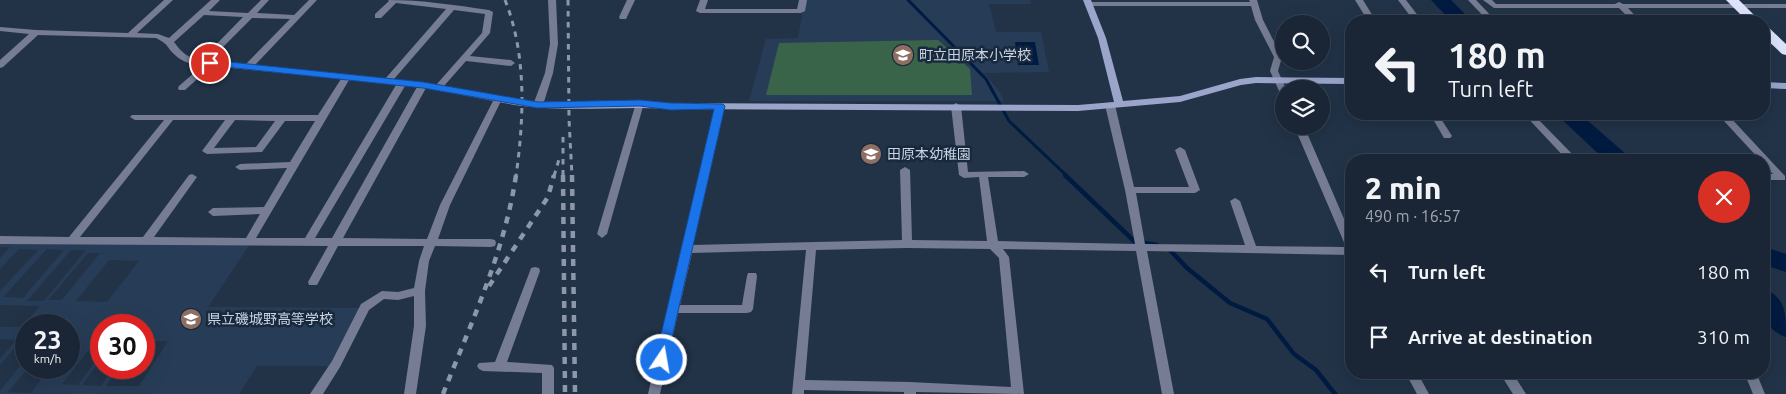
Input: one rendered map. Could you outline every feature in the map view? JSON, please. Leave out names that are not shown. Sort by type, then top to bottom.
[{"type":"highway","points":[[1735,3],[1748,15]]},
{"type":"highway","points":[[1770,36],[1786,51]]},
{"type":"street","points":[[129,36],[169,0]]},
{"type":"street","points":[[170,42],[216,0]]},
{"type":"street","points":[[182,88],[265,0]]},
{"type":"street","points":[[248,67],[313,0]]},
{"type":"street","points":[[378,16],[393,0],[489,12],[486,33],[438,88]]},
{"type":"street","points":[[538,105],[549,74],[554,44],[552,0]]},
{"type":"street","points":[[623,17],[631,0]]},
{"type":"street","points":[[704,0],[700,11],[801,11],[803,0]]},
{"type":"street","points":[[1359,0],[1368,15]]},
{"type":"street","points":[[1402,0],[1413,15]]},
{"type":"street","points":[[1472,0],[1486,15]]},
{"type":"street","points":[[1486,0],[1494,6],[1561,3],[1735,3],[1786,6]]},
{"type":"street","points":[[1168,394],[1102,38],[1088,2],[1254,2],[1259,20],[1278,57],[1274,71],[1278,80]]},
{"type":"street","points":[[1618,3],[1630,15]]},
{"type":"street","points":[[387,82],[452,7]]},
{"type":"street","points":[[203,13],[296,17]]},
{"type":"street","points":[[0,29],[158,36],[170,42],[178,54],[189,61],[423,85],[498,100],[538,105],[640,103],[671,106],[1078,108],[1180,99],[1240,82],[1275,80]]},
{"type":"street","points":[[0,65],[36,32]]},
{"type":"street","points":[[465,58],[511,63]]},
{"type":"street","points":[[249,242],[346,78]]},
{"type":"street","points":[[1330,81],[1345,81]]},
{"type":"street","points":[[308,242],[402,83]]},
{"type":"street","points":[[313,282],[423,85]]},
{"type":"street","points":[[1770,85],[1786,86]]},
{"type":"street","points":[[410,394],[420,326],[418,291],[424,261],[445,205],[498,100]]},
{"type":"street","points":[[602,234],[640,103]]},
{"type":"street","points":[[654,394],[720,106]]},
{"type":"street","points":[[956,106],[964,175],[1024,174]]},
{"type":"street","points":[[135,117],[321,118]]},
{"type":"street","points":[[70,240],[170,118]]},
{"type":"street","points":[[232,118],[207,151],[259,150],[282,118]]},
{"type":"street","points":[[1438,120],[1448,136]]},
{"type":"street","points":[[1534,120],[1567,154]]},
{"type":"street","points":[[1728,120],[1760,154]]},
{"type":"street","points":[[1303,135],[1345,232]]},
{"type":"street","points":[[1130,190],[1195,190],[1180,150]]},
{"type":"street","points":[[240,167],[293,165]]},
{"type":"street","points":[[1770,165],[1782,178],[1770,177]]},
{"type":"street","points":[[905,170],[907,244]]},
{"type":"street","points":[[811,248],[798,390],[1018,393],[1004,257],[994,245],[983,174]]},
{"type":"street","points":[[146,241],[192,177]]},
{"type":"street","points":[[1235,201],[1252,250]]},
{"type":"street","points":[[213,212],[267,210]]},
{"type":"street","points":[[0,240],[491,243]]},
{"type":"street","points":[[686,249],[811,248],[907,244],[1141,244],[1252,250],[1345,246]]},
{"type":"street","points":[[499,367],[535,271]]},
{"type":"street","points":[[673,309],[747,309],[752,276]]},
{"type":"street","points":[[316,394],[336,364],[366,307],[382,295],[398,296],[418,291]]},
{"type":"street","points":[[483,366],[548,368],[548,394]]},
{"type":"street","points":[[1414,379],[1422,394]]},
{"type":"street","points":[[1510,379],[1520,394]]},
{"type":"street","points":[[1753,379],[1759,394]]},
{"type":"shaded area","name":"町立田原本小学校","points":[[805,0],[1030,0],[1031,4],[989,4],[996,32],[1041,32],[1049,72],[984,73],[999,91],[1004,101],[749,101],[766,39],[798,38]]},
{"type":"shaded area","points":[[1015,42],[1035,42],[1039,65],[1018,65]]},
{"type":"shaded area","name":"県立磯城野高等学校","points":[[0,242],[247,245],[248,247],[208,307],[360,308],[329,366],[257,366],[239,394],[0,394],[0,391],[15,372],[15,379],[19,379],[8,392],[31,393],[42,379],[66,379],[62,384],[78,385],[90,369],[90,374],[82,385],[101,386],[106,379],[111,379],[106,386],[139,386],[144,379],[155,379],[155,361],[168,341],[155,341],[155,314],[90,314],[90,349],[80,361],[80,314],[33,314],[40,306],[0,305],[0,291],[38,250],[19,249],[0,269],[0,258],[10,247],[0,247]],"holes":[[[47,249],[64,250],[23,298],[3,297]],[[71,250],[86,250],[44,301],[27,301]],[[88,253],[100,253],[62,300],[48,300]],[[109,260],[139,261],[107,302],[76,301]]]},
{"type":"shaded area","name":"県立磯城野高等学校","points":[[0,327],[15,327],[15,340],[0,339]]},
{"type":"shaded area","name":"県立磯城野高等学校","points":[[15,341],[15,347],[0,365],[0,359]]},
{"type":"green space","points":[[938,40],[970,69],[972,95],[766,95],[779,43]]},
{"type":"waterway","points":[[908,0],[986,79],[1009,121],[1067,176]]},
{"type":"waterway","points":[[1440,0],[1456,15]]},
{"type":"waterway","points":[[1574,120],[1612,154]]},
{"type":"waterway","points":[[1065,175],[1134,241],[1157,245]]},
{"type":"waterway","points":[[1168,248],[1187,268],[1230,303],[1267,319],[1294,354],[1316,370],[1335,394]]},
{"type":"waterway","points":[[1770,258],[1786,263]]},
{"type":"waterway","points":[[1770,306],[1786,326]]},
{"type":"railway","points":[[505,0],[517,43],[522,87],[521,132],[516,176]]},
{"type":"railway","points":[[568,0],[569,119],[572,176]]},
{"type":"railway","points":[[563,137],[563,175]]},
{"type":"railway","points":[[554,176],[560,156]]},
{"type":"railway","points":[[443,394],[486,286],[504,231],[516,175]]},
{"type":"railway","points":[[489,286],[548,197],[554,175]]},
{"type":"railway","points":[[563,175],[565,394]]},
{"type":"railway","points":[[572,175],[575,394]]},
{"type":"place","name":"町立田原本小学校","points":[[903,55]]},
{"type":"place","name":"田原本幼稚園","points":[[871,154]]},
{"type":"place","name":"県立磯城野高等学校","points":[[191,319]]},
{"type":"route","points":[[210,63],[423,85],[524,104],[563,106],[640,103],[671,106],[720,106],[662,360]]}]
